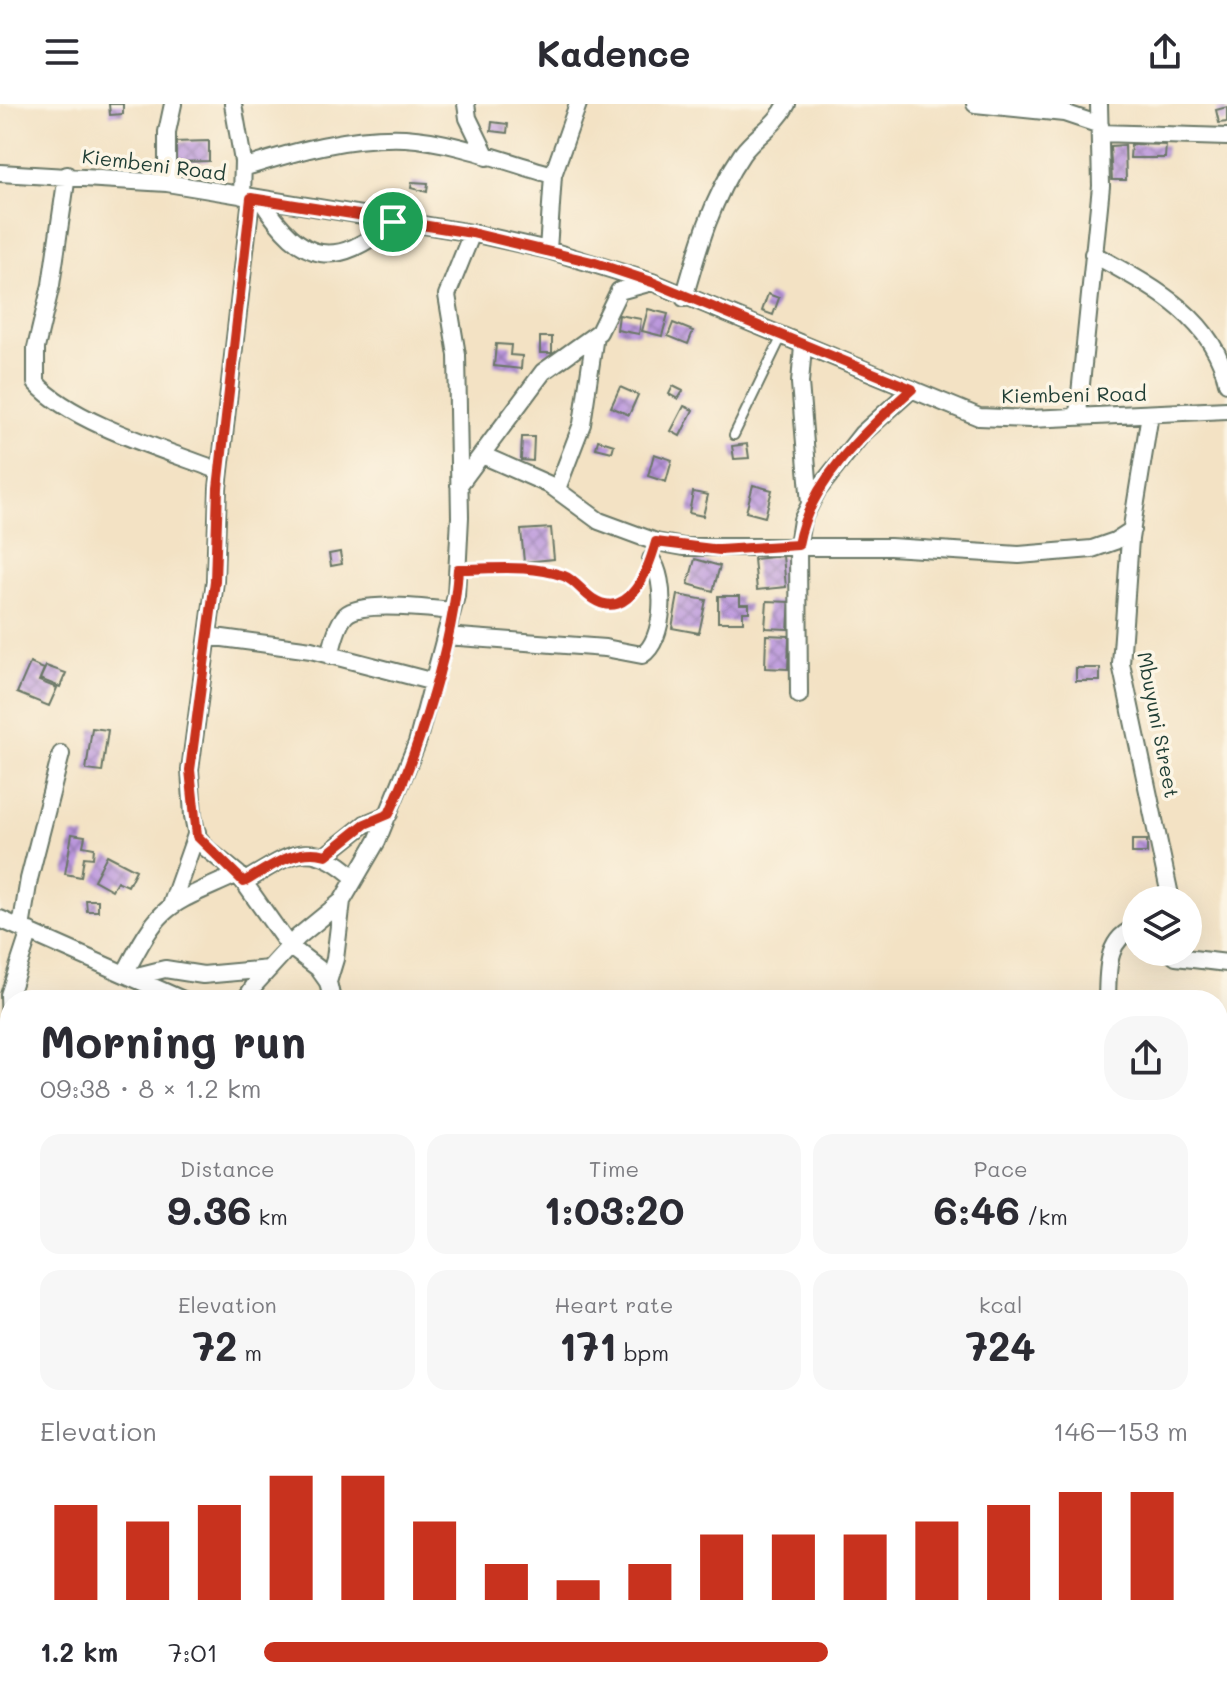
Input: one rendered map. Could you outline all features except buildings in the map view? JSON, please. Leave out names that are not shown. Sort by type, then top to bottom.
[{"type":"street","points":[[167,183],[167,132],[173,104]]},
{"type":"street","points":[[233,104],[243,168],[252,198],[220,471],[215,581],[190,770],[197,832],[207,849],[241,878],[289,946],[307,957],[328,982],[330,990]]},
{"type":"street","points":[[466,104],[468,118],[487,157]]},
{"type":"street","points":[[548,250],[553,175],[578,104]]},
{"type":"street","points":[[684,298],[700,241],[723,188],[744,151],[780,119],[787,104]]},
{"type":"street","points":[[975,104],[1064,113],[1100,129],[1227,137]]},
{"type":"street","points":[[1078,414],[1101,186],[1099,104]]},
{"type":"street","points":[[243,168],[296,150],[407,138],[553,175]]},
{"type":"street","name":"Kiembeni Road","points":[[0,173],[167,183],[472,233],[548,250],[652,282],[684,298],[979,417],[1030,419],[1078,414],[1227,410]]},
{"type":"street","points":[[67,175],[51,285],[36,348],[36,383],[49,398],[93,420],[220,471]]},
{"type":"street","points":[[252,198],[298,242],[333,256],[354,250],[393,222]]},
{"type":"street","points":[[253,990],[289,946],[342,901],[406,776],[434,682],[452,611],[458,569],[457,355],[447,295],[472,233]]},
{"type":"street","points":[[1093,254],[1158,291],[1192,318],[1212,346],[1227,383]]},
{"type":"street","points":[[557,489],[582,424],[595,335],[619,291],[652,282]]},
{"type":"street","points":[[459,485],[543,372],[595,335]]},
{"type":"street","points":[[803,346],[800,383],[810,505]]},
{"type":"street","points":[[799,695],[798,545],[802,520],[862,434],[912,389]]},
{"type":"street","name":"Mbuyuni Street","points":[[1150,414],[1122,614],[1121,664],[1168,886]]},
{"type":"street","points":[[482,455],[557,489],[599,521],[656,542],[720,550],[798,545],[1019,555],[1092,549],[1115,541],[1132,530]]},
{"type":"street","points":[[446,636],[605,648],[642,655],[652,644],[663,585],[651,559]]},
{"type":"street","points":[[330,656],[345,616],[354,611],[371,608],[452,611]]},
{"type":"street","points":[[208,636],[330,656],[434,682]]},
{"type":"street","points":[[10,990],[25,930],[29,879],[61,754]]},
{"type":"street","points":[[326,855],[365,824],[389,814]]},
{"type":"street","points":[[129,975],[143,936],[172,903],[197,832]]},
{"type":"street","points":[[172,903],[308,852],[326,855],[355,878]]},
{"type":"street","points":[[328,982],[335,959],[342,901]]},
{"type":"street","points":[[0,919],[161,990]]},
{"type":"street","points":[[1107,990],[1109,958],[1122,936]]},
{"type":"street","points":[[1202,960],[1227,963]]},
{"type":"street","points":[[129,975],[165,969],[203,975],[269,969]]},
{"type":"lane","points":[[734,435],[781,338]]},
{"type":"path","points":[[458,569],[523,568],[566,577],[595,601],[606,604],[631,596],[651,559]]},
{"type":"route","points":[[251,198],[393,222],[472,233],[548,250],[624,272],[912,389],[862,434],[817,491],[802,520],[798,545],[720,550],[656,542],[648,570],[631,596],[606,604],[595,601],[566,577],[523,568],[458,569],[456,596],[417,743],[389,814],[365,824],[326,855],[308,852],[295,856],[244,882],[197,836],[190,770],[215,581],[218,488],[251,198]]}]
